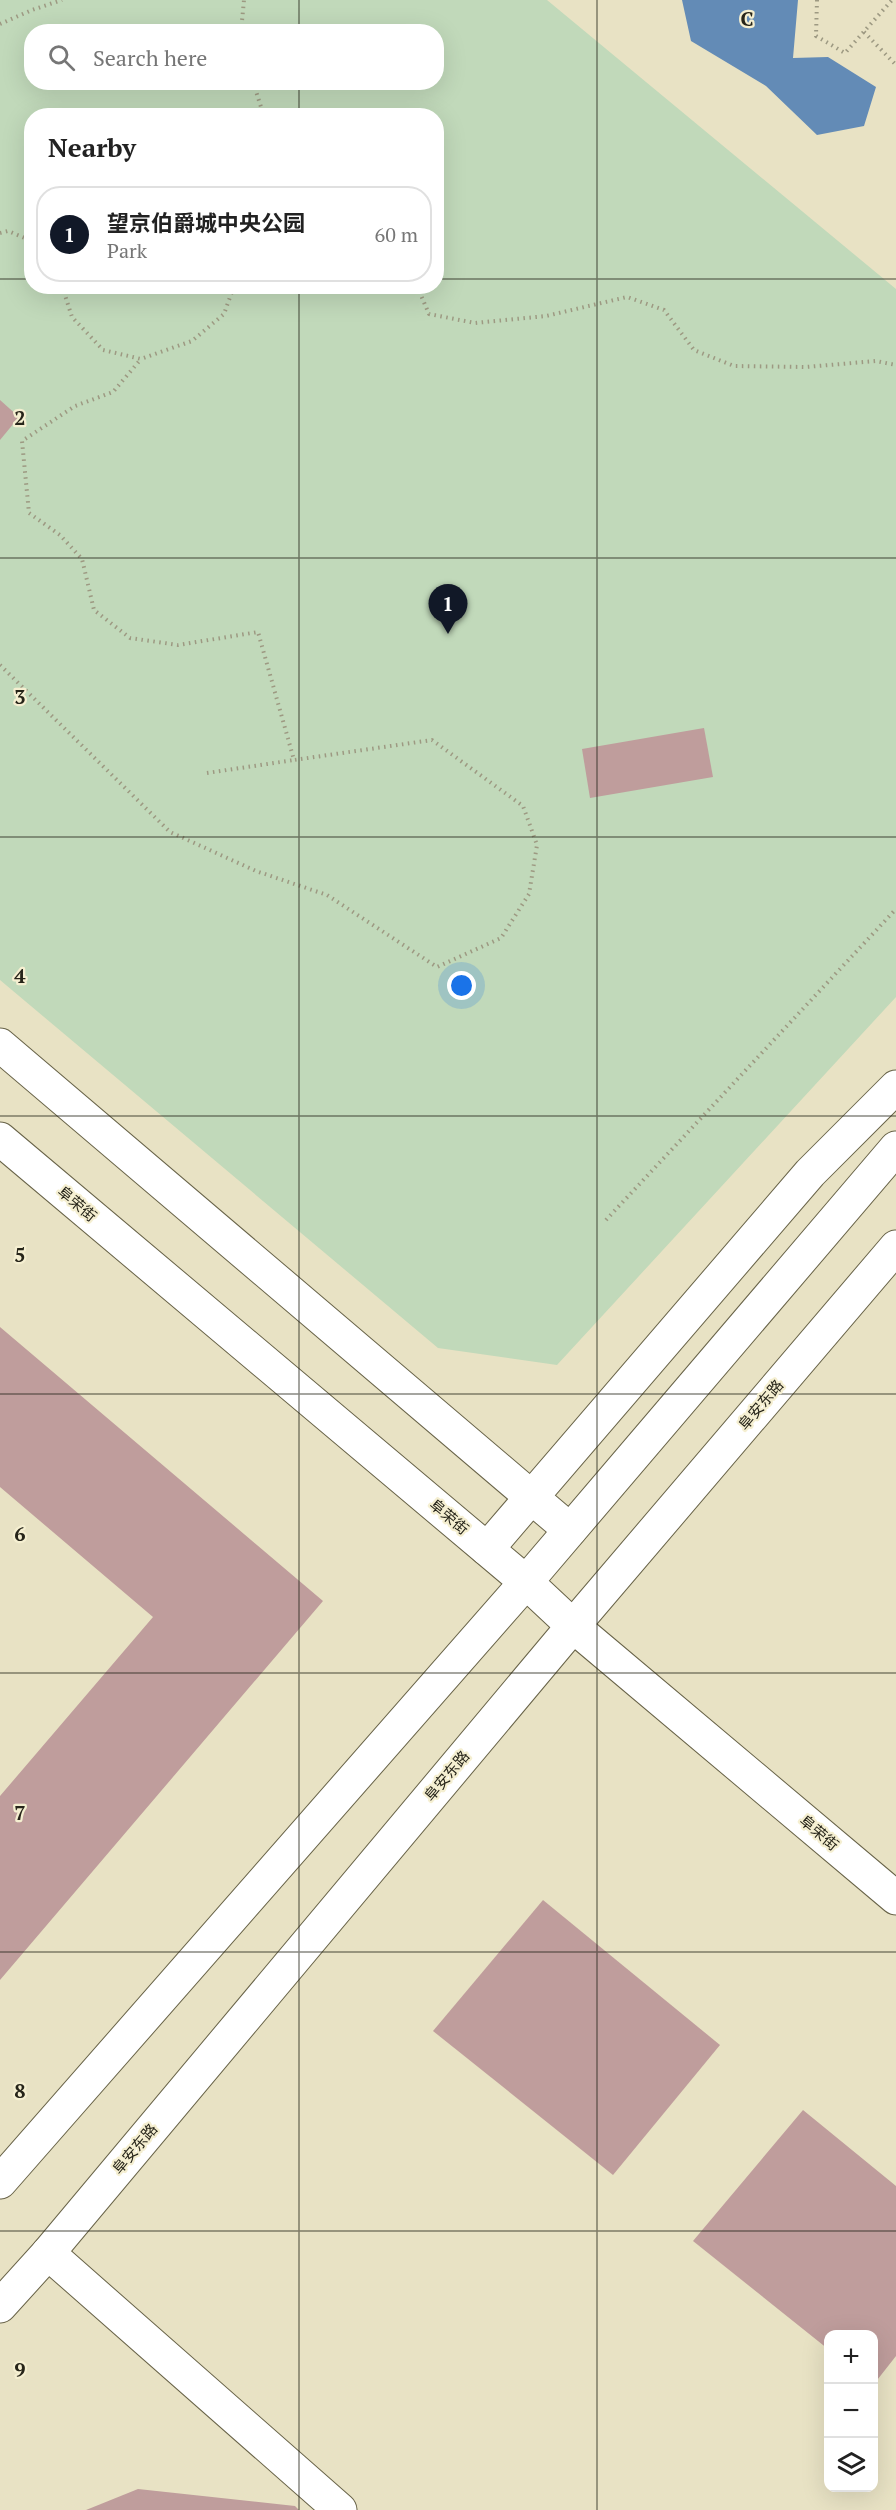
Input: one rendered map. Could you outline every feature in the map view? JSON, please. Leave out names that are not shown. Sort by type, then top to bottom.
[{"type":"street","points":[[0,1045],[570,1530]]},
{"type":"street","points":[[487,1549],[810,1173],[896,1087]]},
{"type":"street","name":"阜荣街","points":[[0,1139],[526,1582],[573,1626],[896,1898]]},
{"type":"street","points":[[0,2182],[526,1582],[896,1148]]},
{"type":"street","name":"阜安东路","points":[[0,2306],[48,2253],[573,1626],[896,1247]]},
{"type":"street","points":[[48,2253],[340,2510]]},
{"type":"path","points":[[0,24],[62,0]]},
{"type":"path","points":[[242,24],[244,0]]},
{"type":"path","points":[[817,0],[816,36],[845,53],[892,0]]},
{"type":"path","points":[[864,32],[896,65]]},
{"type":"path","points":[[255,90],[260,108]]},
{"type":"path","points":[[0,234],[8,231],[24,238]]},
{"type":"path","points":[[65,294],[72,317],[103,350],[141,359]]},
{"type":"path","points":[[231,294],[224,314],[192,340],[141,359],[113,392],[75,406],[22,441],[29,513],[60,535],[82,559],[94,610],[130,638],[178,645],[258,632],[294,760]]},
{"type":"path","points":[[420,294],[429,314],[475,323],[546,316],[627,297],[664,310],[694,350],[734,366],[806,367],[876,361],[896,365]]},
{"type":"path","points":[[0,664],[170,832],[256,871],[327,895],[437,967],[501,938],[529,894],[537,845],[523,806],[432,740],[207,773]]},
{"type":"path","points":[[606,1220],[896,909]]},
{"type":"green space","points":[[0,0],[547,0],[896,289],[896,997],[557,1365],[438,1348],[0,980]]},
{"type":"water","points":[[682,0],[798,0],[793,58],[828,57],[876,87],[864,126],[817,135],[766,86],[691,41]]},
{"type":"building","points":[[0,400],[19,417],[0,440]]},
{"type":"building","points":[[704,728],[713,777],[590,798],[582,749]]},
{"type":"building","points":[[0,1327],[323,1601],[0,1980],[0,1796],[153,1617],[0,1487]]},
{"type":"building","points":[[543,1900],[720,2045],[613,2175],[433,2031]]},
{"type":"building","points":[[803,2110],[896,2186],[896,2356],[878,2379],[878,2330],[824,2330],[824,2346],[693,2241]]},
{"type":"building","points":[[138,2489],[295,2506],[299,2510],[86,2510]]},
{"type":"place","name":"望京伯爵城中央公园","points":[[448,634]]}]
